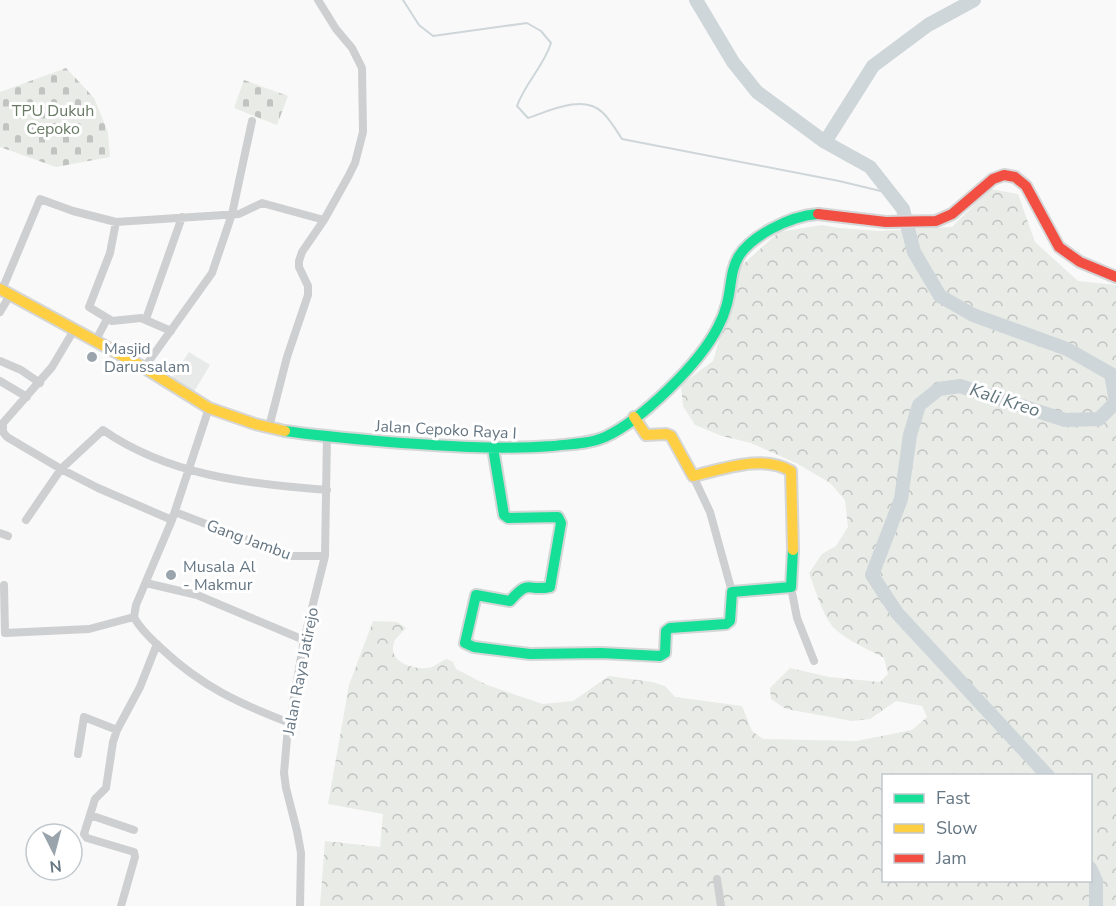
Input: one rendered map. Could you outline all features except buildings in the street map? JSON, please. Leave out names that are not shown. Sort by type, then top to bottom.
[{"type":"main road","name":"Jalan Cepoko Raya I","points":[[4,292],[144,368],[209,408],[242,420],[269,427],[327,435],[421,444],[536,448],[588,442],[608,436],[634,417],[682,374],[713,337],[725,311],[740,252],[747,244],[781,223],[812,213],[832,212],[881,222],[934,221],[956,213],[987,181],[1005,176],[1014,177],[1026,186],[1059,247],[1080,262],[1116,277]]},
{"type":"main road","points":[[493,448],[504,515],[508,518],[558,517],[561,523],[550,587],[543,590],[520,589],[510,601],[476,595],[464,641],[466,644],[530,654],[601,653],[660,656],[665,653],[666,631],[670,628],[726,624],[730,621],[732,592],[791,587],[793,565],[791,471],[786,466],[765,462],[693,476],[670,436],[645,434],[634,417]]},
{"type":"street","points":[[269,427],[287,357],[308,295],[308,286],[299,267],[299,261],[348,177],[363,132],[362,69],[318,0]]},
{"type":"street","points":[[144,368],[212,273],[232,214],[252,121]]},
{"type":"street","points":[[0,312],[4,292],[40,199],[73,212],[116,222],[242,213],[267,203],[324,220]]},
{"type":"street","points":[[146,319],[182,217]]},
{"type":"street","points":[[116,222],[110,253],[88,304],[90,309],[117,322],[137,318],[146,319],[171,331]]},
{"type":"street","points":[[95,342],[107,319]]},
{"type":"street","points":[[0,381],[27,397],[52,367],[74,330]]},
{"type":"street","points":[[0,361],[21,370],[40,383]]},
{"type":"street","name":"Gang Jambu","points":[[27,397],[3,423],[3,432],[7,437],[62,470],[98,488],[289,556],[325,556]]},
{"type":"street","points":[[209,408],[173,516],[136,605],[134,617],[157,644],[194,677],[226,697],[290,723]]},
{"type":"street","points":[[26,520],[62,470],[103,430],[139,452],[188,470],[279,486],[327,490]]},
{"type":"street","name":"Jalan Raya Jatirejo","points":[[300,906],[301,854],[284,772],[304,640],[325,556],[327,435]]},
{"type":"street","points":[[693,476],[710,512],[732,592]]},
{"type":"street","points":[[146,583],[197,595],[304,640]]},
{"type":"street","points":[[4,585],[3,633],[89,629],[134,617]]},
{"type":"street","points":[[791,587],[797,618],[813,662]]},
{"type":"street","points":[[121,906],[134,852],[85,836],[95,799],[106,788],[117,730],[140,687],[157,644]]},
{"type":"street","points":[[78,754],[84,717],[117,730]]},
{"type":"street","points":[[90,815],[134,830]]},
{"type":"street","points":[[717,879],[721,906]]},
{"type":"shaded area","points":[[189,352],[210,365],[192,395],[169,382]]},
{"type":"green space","name":"TPU Dukuh Cepoko","points":[[66,68],[94,98],[108,132],[110,157],[56,167],[0,147],[0,92]]},
{"type":"green space","points":[[244,80],[288,96],[277,125],[234,108]]},
{"type":"green space","points":[[990,189],[1018,194],[1035,242],[1078,281],[1116,285],[1116,906],[320,906],[325,841],[380,847],[383,814],[328,804],[349,685],[373,621],[397,622],[406,628],[395,640],[393,649],[399,661],[405,664],[428,668],[446,659],[453,662],[456,669],[487,685],[543,704],[573,701],[609,676],[665,686],[675,697],[742,706],[752,731],[763,739],[857,741],[912,730],[927,717],[922,706],[896,701],[870,719],[852,721],[786,709],[771,699],[770,688],[790,668],[829,677],[880,682],[888,674],[884,658],[846,638],[831,624],[809,573],[822,554],[836,546],[848,527],[845,500],[830,483],[798,464],[751,443],[722,436],[695,425],[683,406],[681,385],[713,361],[741,266],[779,232],[822,225],[878,231],[952,227]]},
{"type":"waterway","points":[[403,0],[419,25],[433,36],[527,23],[541,31],[551,43],[517,106],[528,118],[556,108],[585,104],[602,112],[622,139],[839,181],[889,193]]},
{"type":"waterway","name":"Kali Kreo","points":[[696,0],[733,62],[757,92],[825,142],[870,167],[903,209],[914,252],[940,296],[973,315],[1067,349],[1111,374],[1116,402],[1099,419],[1065,420],[960,386],[939,389],[919,405],[910,435],[901,499],[872,575],[897,613],[1046,774]]},
{"type":"waterway","points":[[825,142],[873,66],[928,25],[974,0]]},
{"type":"waterway","name":"Kali Kreo","points":[[1092,872],[1096,881],[1096,906]]},
{"type":"traffic: fast","points":[[285,431],[389,442],[491,448],[572,444],[605,437],[636,418],[669,389],[698,357],[718,327],[725,311],[732,273],[742,251],[754,240],[777,226],[800,217],[818,214]]},
{"type":"traffic: fast","points":[[493,448],[504,515],[508,518],[558,517],[561,523],[550,587],[525,588],[510,601],[476,595],[465,643],[474,647],[530,654],[601,653],[660,656],[665,653],[666,631],[670,628],[726,624],[730,621],[732,592],[791,587],[793,550]]},
{"type":"traffic: slow","points":[[0,289],[143,367],[209,408],[255,424],[285,431]]},
{"type":"traffic: slow","points":[[634,417],[646,435],[671,436],[693,476],[755,463],[780,466],[791,471],[793,550]]},
{"type":"traffic: jam","points":[[818,214],[886,222],[936,221],[952,214],[993,179],[1004,175],[1015,177],[1026,186],[1059,247],[1080,262],[1116,277]]},
{"type":"place","name":"Masjid Darussalam","points":[[92,357]]},
{"type":"place","name":"Musala Al - Makmur","points":[[171,575]]}]
